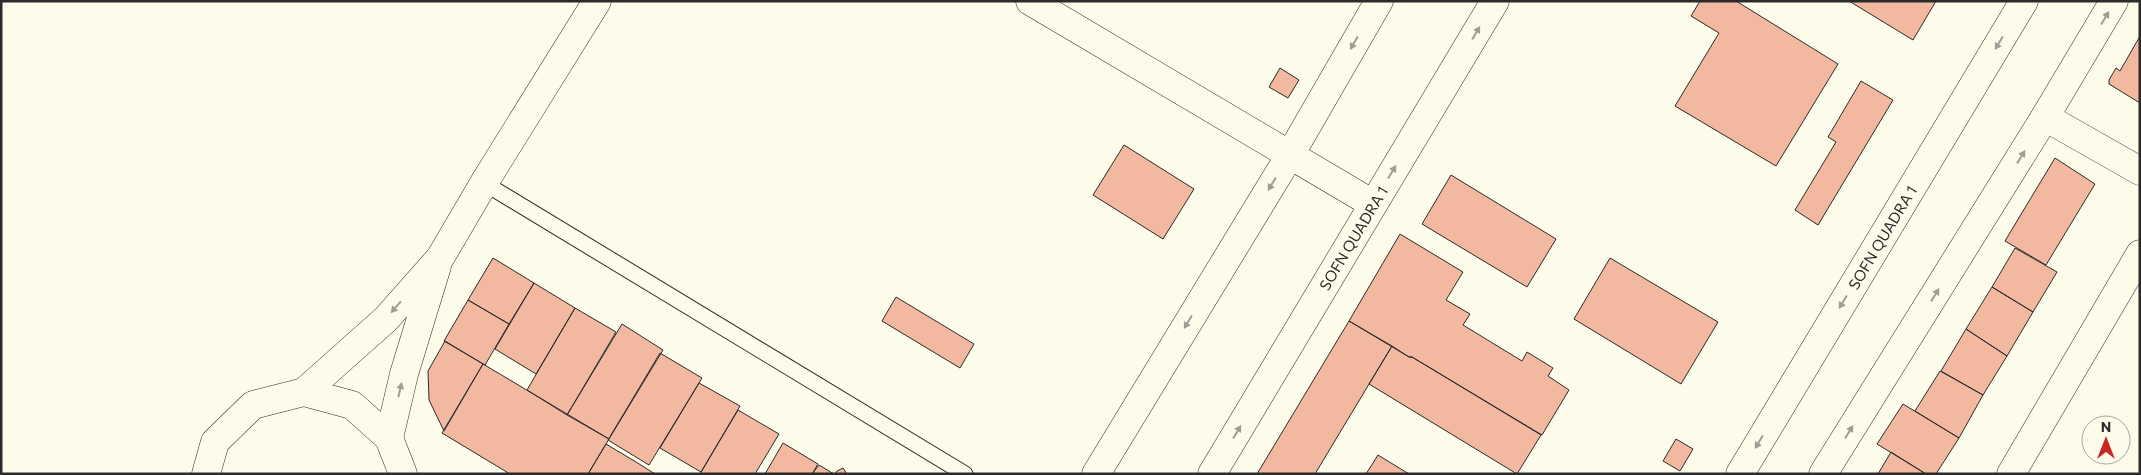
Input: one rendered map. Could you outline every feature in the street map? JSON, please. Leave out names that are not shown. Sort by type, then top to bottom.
[{"type":"street","points":[[206,474],[215,442],[253,405],[304,392],[386,319],[440,258],[484,183],[597,1]]},
{"type":"street","points":[[1030,1],[1373,204]]},
{"type":"street","points":[[1096,474],[1290,155],[1379,1]]},
{"type":"street","name":"SOFN QUADRA 1","points":[[1212,474],[1494,1]]},
{"type":"street","name":"SOFN QUADRA 1","points":[[1740,474],[2024,1]]},
{"type":"street","points":[[1823,474],[2045,117],[2114,1]]},
{"type":"street","points":[[2045,117],[2140,171]]},
{"type":"street","points":[[2011,474],[2140,254]]},
{"type":"street","points":[[389,438],[404,374],[440,258]]},
{"type":"street","points":[[304,392],[352,404],[389,438],[403,474]]},
{"type":"lane","points":[[484,183],[965,474]]},
{"type":"building","points":[[1700,1],[1736,1],[1838,64],[1776,166],[1675,106],[1719,33],[1691,16]]},
{"type":"building","points":[[1849,1],[1936,1],[1913,40]]},
{"type":"building","points":[[2140,36],[2140,103],[2109,84],[2109,80],[2116,68],[2120,71]]},
{"type":"building","points":[[1280,68],[1299,80],[1288,98],[1269,87]]},
{"type":"building","points":[[1861,81],[1893,100],[1818,225],[1795,210],[1836,142],[1828,137]]},
{"type":"building","points":[[1124,145],[1194,189],[1163,239],[1093,195]]},
{"type":"building","points":[[2055,158],[2095,184],[2046,265],[2005,241]]},
{"type":"building","points":[[1451,175],[1556,239],[1527,287],[1422,224]]},
{"type":"building","points":[[1400,234],[1463,272],[1446,300],[1470,314],[1463,325],[1522,361],[1527,352],[1553,368],[1548,376],[1569,390],[1542,435],[1349,321]]},
{"type":"building","points":[[2015,248],[2057,272],[2033,312],[1992,287]]},
{"type":"building","points":[[493,258],[534,283],[509,324],[468,300]]},
{"type":"building","points":[[1610,258],[1718,322],[1681,384],[1574,319]]},
{"type":"building","points":[[534,283],[575,308],[536,374],[495,349]]},
{"type":"building","points":[[1992,287],[2033,312],[2007,356],[1966,329]]},
{"type":"building","points":[[896,297],[974,344],[960,368],[882,321]]},
{"type":"building","points":[[468,300],[509,324],[485,365],[444,341]]},
{"type":"building","points":[[575,308],[616,332],[567,415],[527,390]]},
{"type":"building","points":[[1349,321],[1392,346],[1315,474],[1257,474]]},
{"type":"building","points":[[622,324],[663,350],[609,439],[567,415]]},
{"type":"building","points":[[1966,329],[2007,356],[1983,395],[1941,371]]},
{"type":"building","points":[[445,341],[483,364],[444,431],[429,400],[428,371]]},
{"type":"building","points":[[1392,346],[1541,435],[1517,474],[1369,384]]},
{"type":"building","points":[[660,353],[702,378],[649,465],[608,440]]},
{"type":"building","points":[[483,364],[609,439],[588,474],[510,474],[442,433]]},
{"type":"building","points":[[1940,371],[1983,395],[1959,438],[1915,411]]},
{"type":"building","points":[[699,383],[740,406],[701,472],[660,448]]},
{"type":"building","points":[[1903,404],[1959,438],[1936,474],[1926,474],[1877,444]]},
{"type":"building","points":[[738,410],[779,434],[755,474],[700,474]]},
{"type":"building","points":[[1676,439],[1693,449],[1680,471],[1663,461]]},
{"type":"building","points":[[783,443],[818,464],[812,474],[765,474]]},
{"type":"building","points":[[606,444],[636,462],[655,474],[588,474]]},
{"type":"building","points":[[1891,452],[1926,474],[1878,474]]},
{"type":"building","points":[[1378,455],[1409,474],[1366,474]]},
{"type":"building","points":[[819,465],[834,474],[812,474]]},
{"type":"building","points":[[843,468],[847,474],[835,474],[837,471]]}]
